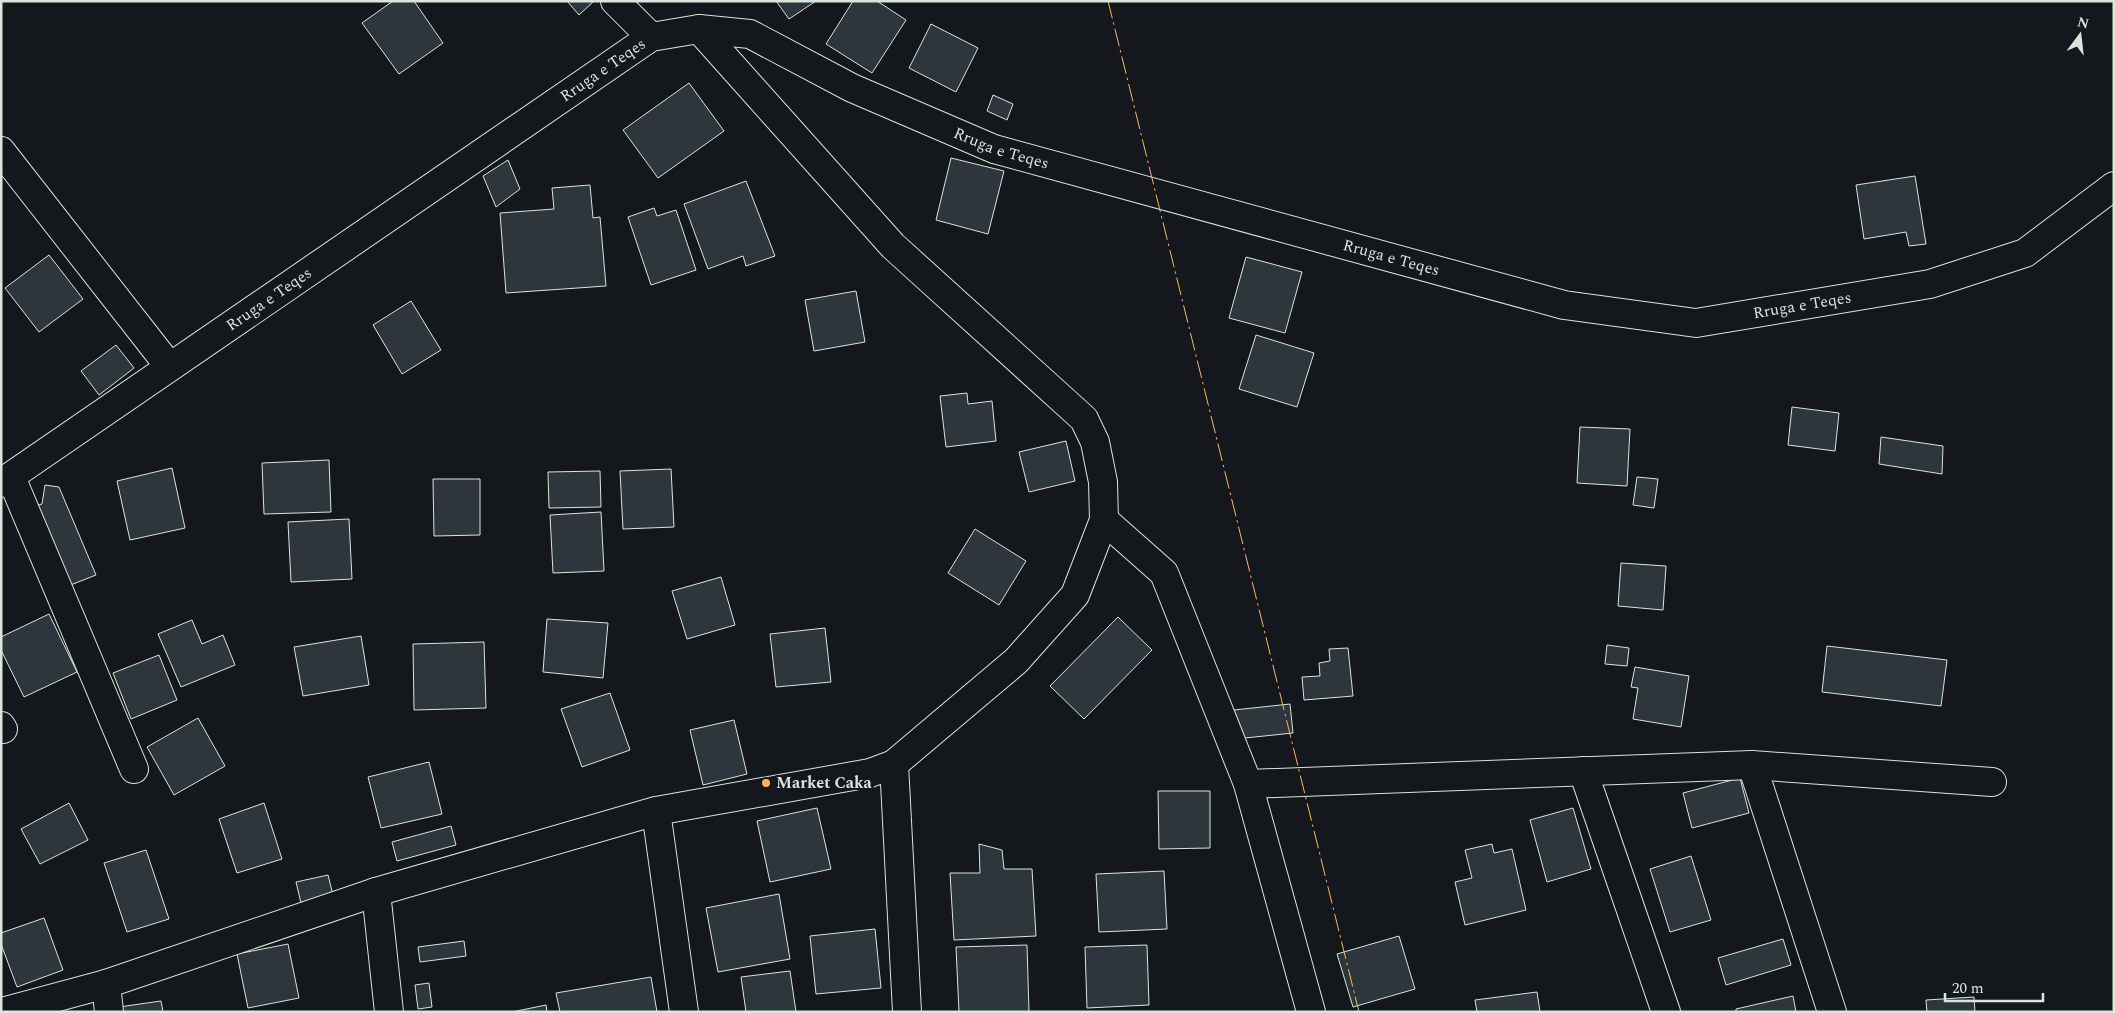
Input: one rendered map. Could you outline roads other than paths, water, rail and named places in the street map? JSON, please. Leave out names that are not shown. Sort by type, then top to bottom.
[{"type":"street","points":[[615,1],[651,38]]},
{"type":"street","points":[[2,1012],[106,984],[376,892],[656,811],[870,774],[894,764],[1016,661],[1075,595],[1104,520],[1103,482],[1095,442],[1084,419],[893,246],[699,29]]},
{"type":"street","name":"Rruga e Teqes","points":[[6,480],[169,366],[651,38],[699,29],[750,34],[852,88],[994,149],[1564,305],[1696,323],[1930,284],[2025,253],[2114,186]]},
{"type":"street","points":[[1,151],[169,366]]},
{"type":"street","points":[[6,480],[134,769]]},
{"type":"street","points":[[1104,520],[1164,573],[1248,784],[1311,1012]]},
{"type":"street","points":[[894,764],[907,1012]]},
{"type":"street","points":[[1248,784],[1752,765],[1992,782]]},
{"type":"street","points":[[1752,765],[1832,1012]]},
{"type":"street","points":[[1583,771],[1666,1012]]},
{"type":"street","points":[[656,811],[684,1012]]},
{"type":"street","points":[[376,892],[389,1012]]},
{"type":"street","points":[[106,984],[108,1012]]},
{"type":"place","name":"Market Caka","points":[[766,783]]}]
